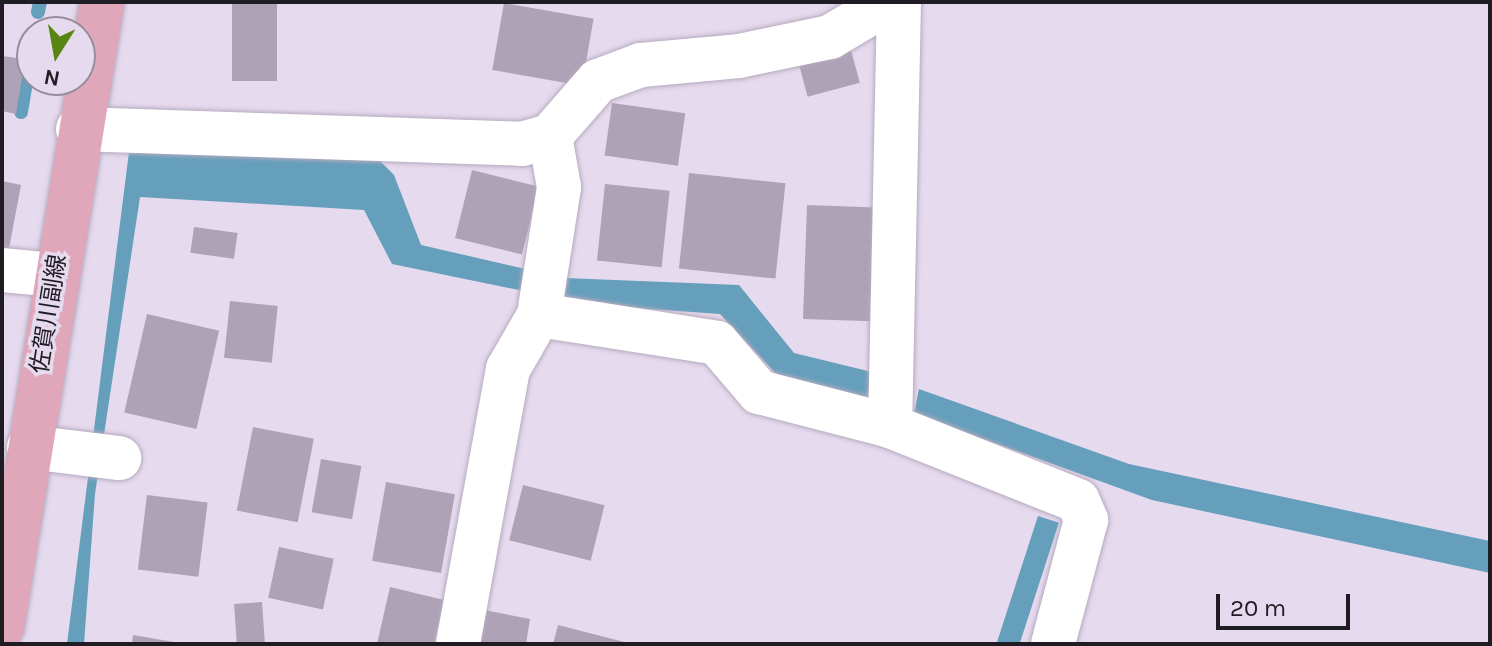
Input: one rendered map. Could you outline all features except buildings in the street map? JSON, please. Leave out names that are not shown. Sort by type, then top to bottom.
[{"type":"main road","name":"佐賀川副線","points":[[2,627],[78,129],[102,2]]},
{"type":"street","points":[[78,129],[522,144],[550,136],[598,81],[641,65],[739,56],[830,37],[889,2]]},
{"type":"street","points":[[890,426],[899,2]]},
{"type":"street","points":[[458,644],[508,369],[539,315],[559,187],[550,136]]},
{"type":"street","points":[[2,270],[55,275]]},
{"type":"street","points":[[539,315],[717,343],[759,392],[890,426],[1078,501],[1086,520],[1053,644]]},
{"type":"street","points":[[29,447],[119,458]]},
{"type":"water","points":[[130,144],[370,151],[394,175],[421,245],[565,278],[739,285],[794,353],[872,372],[867,400],[777,375],[720,314],[592,305],[392,264],[364,210],[140,197],[95,494],[84,644],[67,644]]},
{"type":"water","points":[[919,389],[1129,464],[1490,541],[1490,573],[1152,500],[914,414]]},
{"type":"water","points":[[1038,516],[1059,523],[1020,644],[997,642]]},
{"type":"waterway","points":[[38,12],[40,2]]},
{"type":"waterway","points":[[21,112],[24,96]]}]
